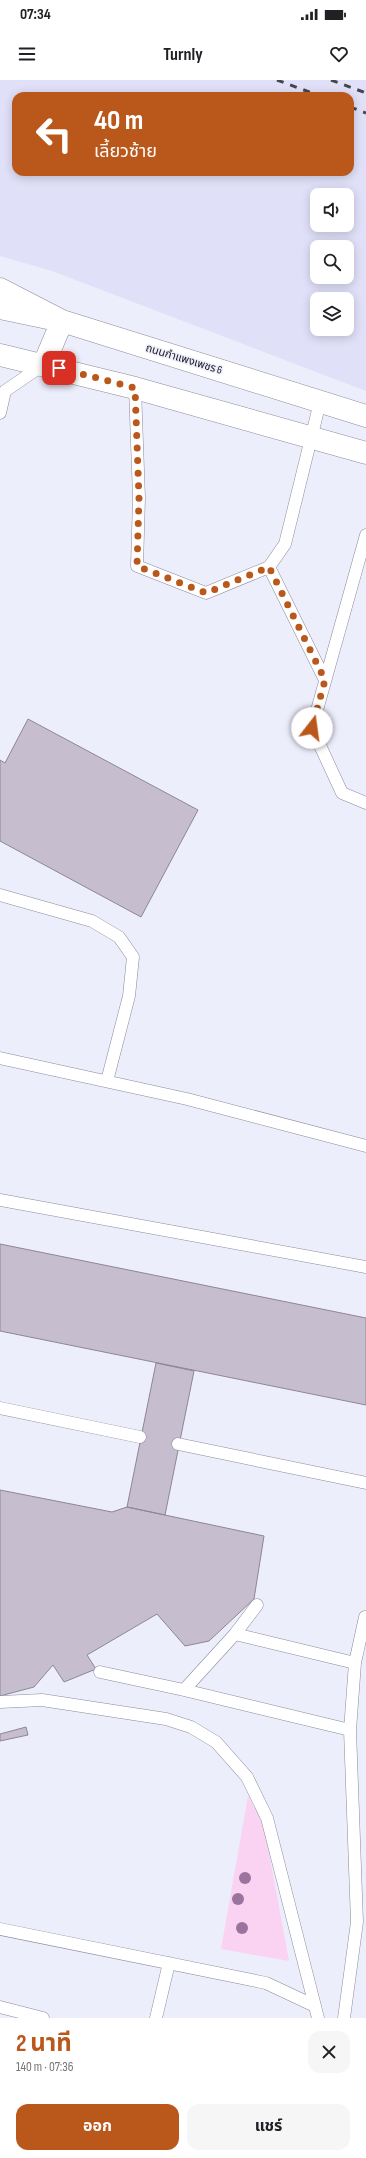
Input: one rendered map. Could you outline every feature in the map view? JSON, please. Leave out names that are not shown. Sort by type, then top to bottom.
[{"type":"street","points":[[0,289],[62,321],[44,364]]},
{"type":"street","name":"ถนนกำแพงเพชร 6","points":[[0,308],[62,321],[366,416]]},
{"type":"street","points":[[0,355],[44,364],[135,388],[312,436],[366,453]]},
{"type":"lane","points":[[0,413],[5,391],[44,364]]},
{"type":"lane","points":[[135,388],[139,498],[137,566],[206,593],[269,567],[285,544],[320,402]]},
{"type":"lane","points":[[366,535],[312,728],[342,793],[366,803]]},
{"type":"lane","points":[[269,567],[325,680]]},
{"type":"lane","points":[[0,895],[92,921],[120,937],[133,957],[129,996],[107,1081]]},
{"type":"lane","points":[[0,1058],[187,1099],[366,1146]]},
{"type":"lane","points":[[0,1200],[366,1267]]},
{"type":"lane","points":[[0,1408],[140,1437]]},
{"type":"lane","points":[[178,1444],[366,1483]]},
{"type":"lane","points":[[184,1690],[235,1634],[257,1605]]},
{"type":"lane","points":[[344,2018],[357,1922],[350,1730],[355,1664],[365,1617]]},
{"type":"lane","points":[[235,1634],[355,1664]]},
{"type":"lane","points":[[100,1672],[184,1690],[350,1730]]},
{"type":"lane","points":[[0,1702],[42,1700],[166,1719],[191,1727],[216,1742],[247,1777],[267,1818],[318,2018]]},
{"type":"lane","points":[[0,1929],[266,1983],[314,2006]]},
{"type":"lane","points":[[156,2018],[169,1964]]},
{"type":"lane","points":[[0,2008],[43,2018]]},
{"type":"shaded area","points":[[0,80],[366,80],[366,391],[52,271],[0,256]]},
{"type":"shaded area","points":[[248,1796],[264,1826],[289,1961],[221,1949]]},
{"type":"building","points":[[28,719],[198,810],[141,917],[0,841],[0,760],[5,763]]},
{"type":"building","points":[[0,1244],[366,1318],[366,1405],[0,1331]]},
{"type":"building","points":[[156,1363],[194,1371],[165,1515],[127,1507]]},
{"type":"building","points":[[0,1490],[112,1512],[127,1507],[264,1536],[254,1599],[209,1641],[185,1646],[157,1614],[87,1655],[96,1669],[64,1682],[53,1665],[34,1687],[0,1696]]},
{"type":"building","points":[[26,1727],[28,1735],[0,1741],[0,1734]]},
{"type":"railway","points":[[277,80],[309,92]]},
{"type":"railway","points":[[331,80],[366,93]]},
{"type":"railway","points":[[354,108],[366,113]]},
{"type":"route","points":[[59,368],[135,388],[139,498],[137,566],[206,593],[269,567],[325,680],[312,728]]}]
